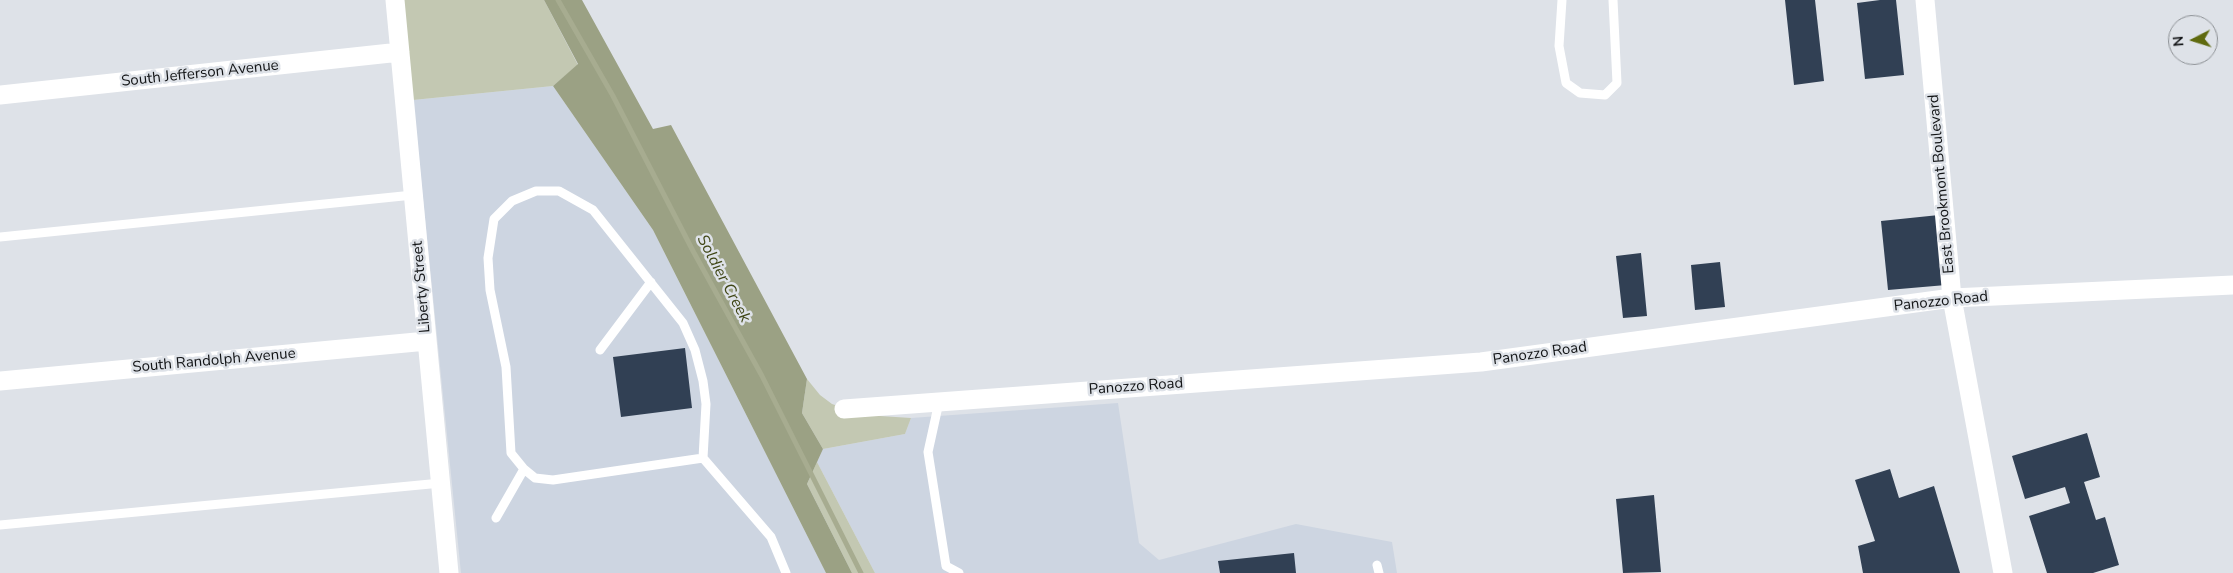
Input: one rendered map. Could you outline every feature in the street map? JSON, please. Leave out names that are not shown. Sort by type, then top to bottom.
[{"type":"street","name":"Liberty Street","points":[[395,0],[449,573]]},
{"type":"street","name":"East Brookmont Boulevard","points":[[1925,0],[1952,298],[2003,573]]},
{"type":"street","name":"South Jefferson Avenue","points":[[0,95],[400,52]]},
{"type":"street","name":"Panozzo Road","points":[[844,409],[1481,362],[1952,298],[2233,285]]},
{"type":"street","name":"South Randolph Avenue","points":[[0,381],[427,341]]},
{"type":"lane","points":[[1562,0],[1559,46],[1566,83],[1580,93],[1604,95],[1616,83],[1613,0]]},
{"type":"lane","points":[[703,458],[553,480],[535,478],[511,452],[506,367],[490,290],[488,258],[494,219],[512,201],[536,191],[559,191],[593,210],[683,323],[695,350],[706,404],[703,458],[771,537],[786,573]]},
{"type":"lane","points":[[0,237],[413,194]]},
{"type":"lane","points":[[600,350],[651,282]]},
{"type":"lane","points":[[939,402],[928,452],[946,566],[959,573]]},
{"type":"lane","points":[[496,518],[524,468]]},
{"type":"lane","points":[[0,525],[441,483]]},
{"type":"shaded area","points":[[553,86],[653,230],[826,573],[461,573],[413,100]]},
{"type":"shaded area","points":[[1118,403],[1139,543],[1159,560],[1296,524],[1392,542],[1397,573],[875,573],[817,462],[823,449],[905,434],[911,418]]},
{"type":"green space","points":[[403,0],[544,0],[578,65],[553,86],[413,100]]},
{"type":"green space","points":[[544,0],[582,0],[653,129],[671,125],[807,379],[802,413],[823,449],[807,484],[852,573],[826,573],[653,230],[553,86],[578,64]]},
{"type":"green space","points":[[807,379],[820,395],[832,404],[865,415],[911,418],[905,434],[823,449],[802,413]]},
{"type":"green space","points":[[817,462],[875,573],[852,573],[807,484]]},
{"type":"building","points":[[1785,0],[1815,0],[1824,81],[1794,85]]},
{"type":"building","points":[[1896,0],[1904,75],[1865,79],[1857,3]]},
{"type":"building","points":[[1939,215],[1946,285],[1888,290],[1881,221]]},
{"type":"building","points":[[1641,253],[1647,316],[1623,318],[1616,256]]},
{"type":"building","points":[[1720,262],[1725,307],[1695,310],[1691,265]]},
{"type":"building","points":[[685,348],[692,408],[621,417],[613,357]]},
{"type":"building","points":[[2087,433],[2100,477],[2084,482],[2096,520],[2105,517],[2119,565],[2093,573],[2047,573],[2029,516],[2070,503],[2065,487],[2025,499],[2012,456]]},
{"type":"building","points":[[1890,469],[1899,498],[1934,486],[1960,573],[1863,573],[1858,546],[1875,541],[1855,480]]},
{"type":"building","points":[[1654,495],[1661,572],[1623,573],[1616,499]]},
{"type":"building","points":[[1294,553],[1296,573],[1220,573],[1218,561]]},
{"type":"waterway","name":"Soldier Creek","points":[[558,0],[613,96],[693,251],[762,376],[861,573]]}]
